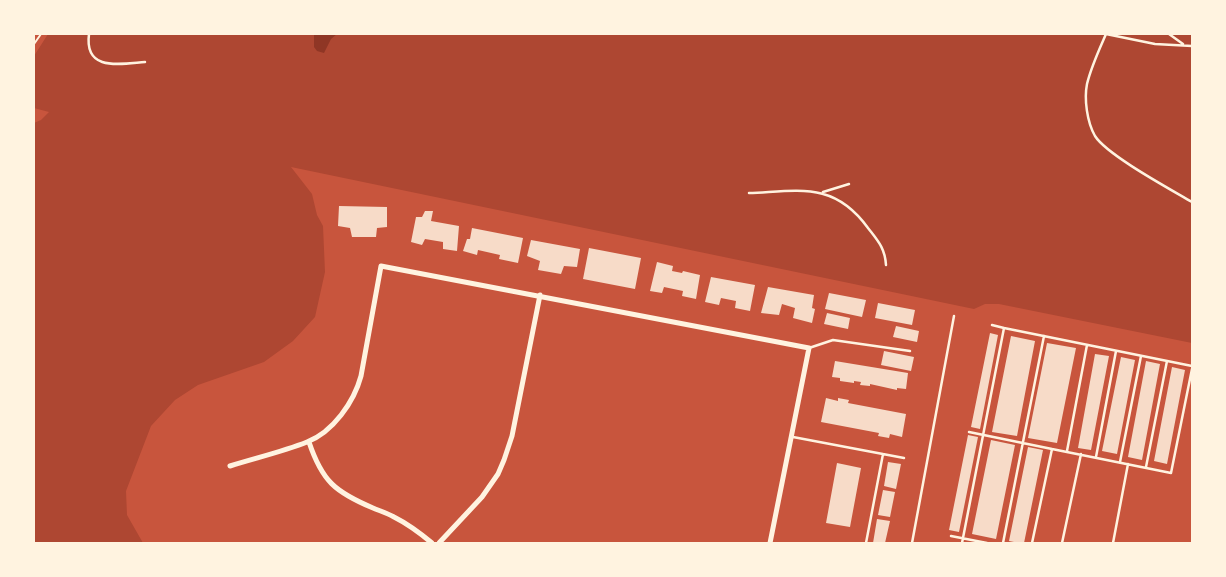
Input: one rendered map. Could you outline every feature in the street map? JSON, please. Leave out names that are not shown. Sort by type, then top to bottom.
[{"type":"street","points":[[230,466],[308,442],[332,425],[352,399],[358,388],[382,266],[809,348],[770,543]]},
{"type":"street","points":[[439,543],[482,497],[498,474],[504,460],[512,436],[540,295]]},
{"type":"street","points":[[308,442],[320,469],[338,491],[353,500],[392,515],[408,524],[432,543]]},
{"type":"lane","points":[[89,34],[88,47],[91,54],[97,60],[106,64],[145,62]]},
{"type":"lane","points":[[1192,46],[1155,44],[1106,34],[1087,83],[1087,106],[1095,136],[1110,151],[1192,202]]},
{"type":"lane","points":[[1169,34],[1184,45]]},
{"type":"lane","points":[[821,192],[849,184]]},
{"type":"lane","points":[[749,193],[805,190],[821,192],[838,200],[859,214],[885,252],[886,265]]},
{"type":"lane","points":[[912,543],[954,316]]},
{"type":"lane","points":[[969,432],[1171,473],[1192,367],[1167,360],[992,325]]},
{"type":"lane","points":[[962,543],[1004,328]]},
{"type":"lane","points":[[1003,543],[1044,336]]},
{"type":"lane","points":[[809,348],[833,340],[910,351]]},
{"type":"lane","points":[[1067,452],[1087,344]]},
{"type":"lane","points":[[1096,457],[1116,350]]},
{"type":"lane","points":[[1120,462],[1141,355]]},
{"type":"lane","points":[[1146,467],[1167,360]]},
{"type":"lane","points":[[791,436],[904,458]]},
{"type":"lane","points":[[1032,543],[1052,449]]},
{"type":"lane","points":[[866,543],[883,454]]},
{"type":"lane","points":[[1062,543],[1081,454]]},
{"type":"lane","points":[[1113,543],[1128,464]]},
{"type":"lane","points":[[951,536],[987,543]]},
{"type":"path","points":[[34,44],[41,34]]},
{"type":"shaded area","points":[[48,34],[1192,34],[1192,343],[999,304],[985,304],[974,309],[291,167],[312,194],[317,215],[323,226],[325,272],[315,317],[293,341],[264,362],[198,385],[175,400],[151,426],[126,491],[127,515],[143,543],[34,543],[34,123],[41,120],[49,112],[34,108],[34,56]]},
{"type":"shaded area","points":[[314,34],[337,34],[331,39],[324,53],[317,51],[314,47]]},
{"type":"building","points":[[339,206],[387,207],[387,227],[377,228],[376,237],[352,237],[350,228],[338,226]]},
{"type":"building","points":[[425,211],[433,211],[431,221],[459,226],[457,251],[443,249],[443,242],[425,239],[422,245],[411,242],[416,217],[422,217]]},
{"type":"building","points":[[472,228],[523,238],[518,263],[499,259],[500,255],[478,250],[477,255],[463,251],[467,239],[470,239]]},
{"type":"building","points":[[531,240],[580,249],[577,267],[564,266],[561,274],[538,270],[540,261],[527,256]]},
{"type":"building","points":[[589,248],[641,258],[635,289],[583,279]]},
{"type":"building","points":[[657,262],[673,266],[672,271],[682,273],[683,271],[700,275],[696,299],[682,296],[683,291],[664,287],[662,293],[650,291]]},
{"type":"building","points":[[711,277],[755,285],[750,311],[735,308],[736,301],[721,298],[719,305],[705,302]]},
{"type":"building","points":[[768,287],[814,295],[812,308],[815,309],[812,323],[793,318],[795,308],[782,304],[779,315],[761,313]]},
{"type":"building","points":[[829,293],[866,300],[862,317],[825,309]]},
{"type":"building","points":[[878,303],[915,310],[912,325],[875,318]]},
{"type":"building","points":[[827,313],[850,318],[848,329],[824,324]]},
{"type":"building","points":[[896,326],[919,331],[917,342],[893,337]]},
{"type":"building","points":[[990,333],[998,335],[980,429],[971,427]]},
{"type":"building","points":[[1011,336],[1035,341],[1017,436],[992,432]]},
{"type":"building","points":[[1047,343],[1076,348],[1057,443],[1028,438]]},
{"type":"building","points":[[884,351],[914,357],[911,371],[881,365]]},
{"type":"building","points":[[1095,354],[1109,356],[1091,450],[1078,448]]},
{"type":"building","points":[[1121,357],[1135,360],[1117,454],[1102,451]]},
{"type":"building","points":[[835,361],[908,373],[906,389],[897,388],[897,390],[870,384],[870,386],[860,385],[861,382],[840,381],[840,378],[832,377]]},
{"type":"building","points":[[1146,361],[1160,364],[1142,460],[1128,457]]},
{"type":"building","points":[[1172,367],[1185,370],[1167,464],[1154,461]]},
{"type":"building","points":[[826,398],[838,401],[838,398],[849,400],[848,403],[906,414],[902,437],[890,434],[889,438],[878,436],[879,433],[821,422]]},
{"type":"building","points":[[968,435],[978,437],[959,532],[949,530]]},
{"type":"building","points":[[991,440],[1015,445],[996,539],[972,534]]},
{"type":"building","points":[[1028,447],[1043,450],[1024,543],[1019,543],[1009,541]]},
{"type":"building","points":[[888,462],[901,464],[896,489],[884,486]]},
{"type":"building","points":[[837,463],[861,468],[850,527],[826,523]]},
{"type":"building","points":[[883,490],[895,492],[890,517],[878,515]]},
{"type":"building","points":[[877,519],[890,521],[885,543],[873,543]]}]
